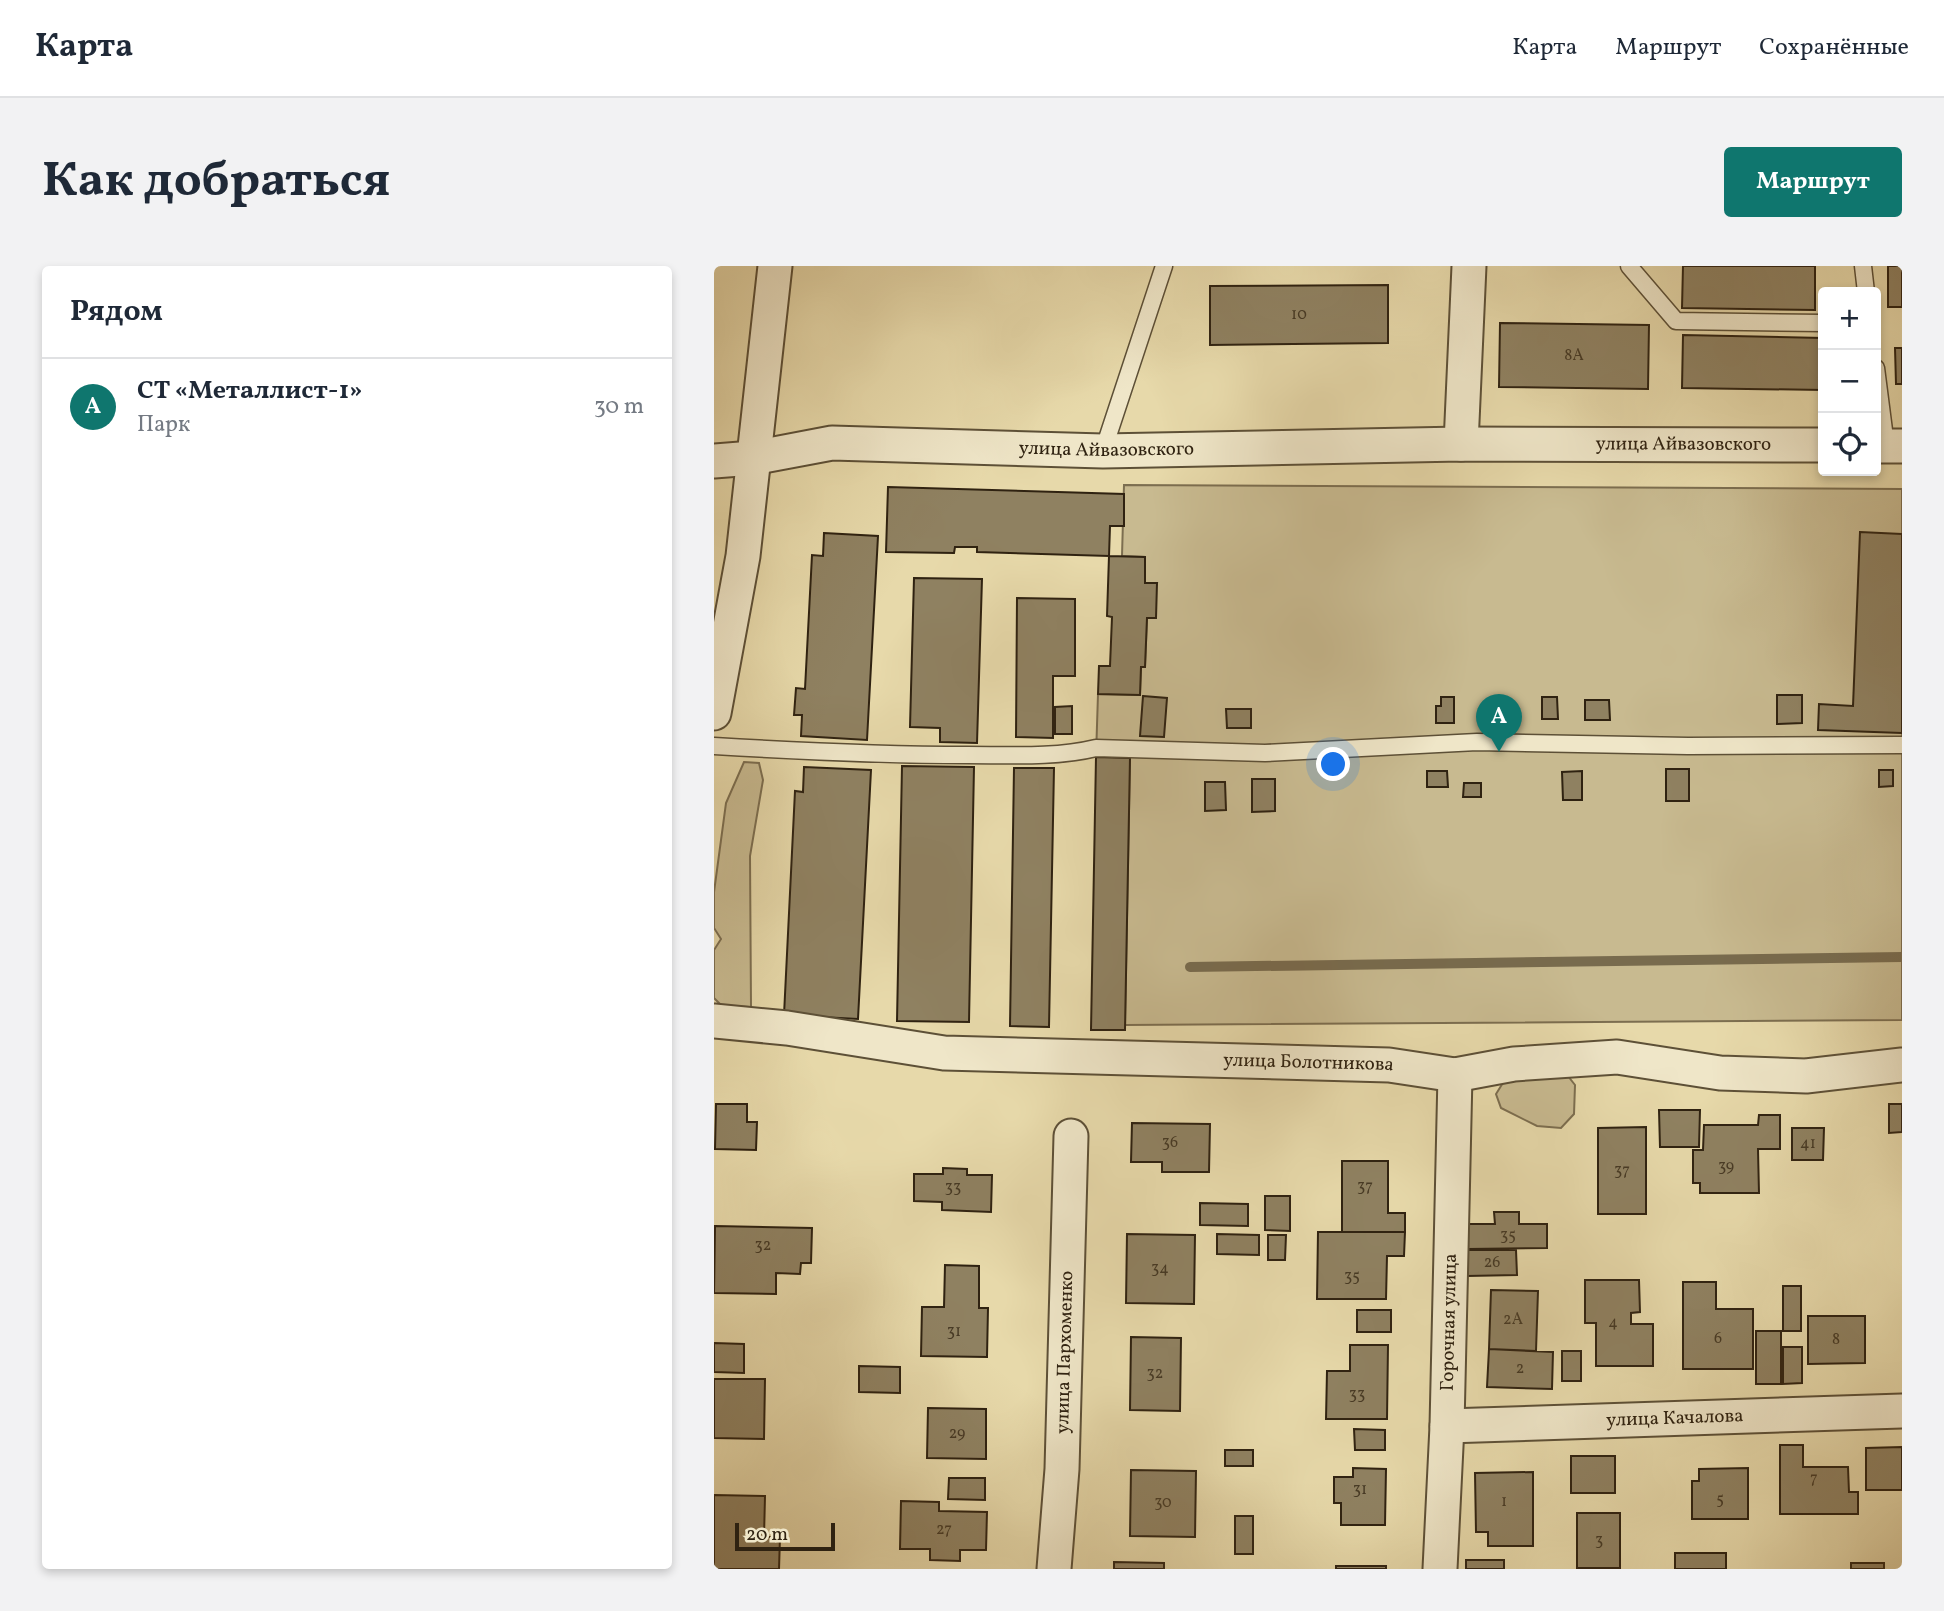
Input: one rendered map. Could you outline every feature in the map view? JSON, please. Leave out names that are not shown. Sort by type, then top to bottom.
[{"type":"street","points":[[714,713],[743,556],[775,266]]},
{"type":"street","points":[[1461,444],[1469,266]]},
{"type":"street","name":"улица Айвазовского","points":[[753,458],[832,443],[1102,451],[1461,444],[1818,445]]},
{"type":"street","points":[[714,461],[753,458]]},
{"type":"street","name":"улица Болотникова","points":[[714,1021],[787,1028],[944,1053],[1389,1065],[1455,1075],[1514,1064],[1617,1057],[1720,1073],[1806,1076],[1902,1065]]},
{"type":"street","name":"Горочная улица","points":[[1440,1569],[1447,1426],[1455,1075]]},
{"type":"street","name":"улица Пархоменко","points":[[1054,1569],[1062,1469],[1071,1136]]},
{"type":"street","name":"улица Качалова","points":[[1447,1426],[1902,1411]]},
{"type":"lane","points":[[1102,451],[1164,266]]},
{"type":"lane","points":[[1629,266],[1676,321],[1818,323]]},
{"type":"lane","points":[[1863,266],[1865,287]]},
{"type":"lane","points":[[1881,400],[1888,446]]},
{"type":"lane","points":[[714,747],[888,755],[996,755],[1079,752],[1096,748],[1265,753],[1478,741],[1688,746],[1902,745]]},
{"type":"shaded area","points":[[1124,485],[1902,489],[1902,1020],[1125,1025],[1130,758],[1096,757],[1098,694],[1140,695],[1141,667],[1145,667],[1147,618],[1157,583],[1145,583],[1145,557],[1122,556]]},
{"type":"shaded area","points":[[744,762],[759,763],[763,780],[750,856],[751,1007],[722,1006],[714,998],[714,950],[721,939],[714,928],[714,892],[726,803]]},
{"type":"shaded area","points":[[1564,1071],[1575,1085],[1574,1114],[1561,1128],[1537,1126],[1501,1108],[1496,1094],[1506,1078]]},
{"type":"building","points":[[1683,266],[1815,266],[1815,310],[1682,308]]},
{"type":"building","points":[[1888,266],[1902,266],[1902,307],[1888,307]]},
{"type":"building","points":[[1388,285],[1388,343],[1210,345],[1210,286]]},
{"type":"building","points":[[1500,323],[1649,325],[1648,389],[1499,387]]},
{"type":"building","points":[[1683,335],[1818,338],[1818,390],[1682,388]]},
{"type":"building","points":[[1895,348],[1902,348],[1902,384],[1896,384]]},
{"type":"building","points":[[888,487],[1124,494],[1124,526],[1110,526],[1109,556],[977,552],[977,547],[955,547],[954,553],[886,552]]},
{"type":"building","points":[[1860,532],[1902,534],[1902,733],[1818,730],[1819,704],[1853,706]]},
{"type":"building","points":[[824,533],[878,536],[867,740],[801,736],[802,715],[794,715],[796,688],[805,689],[812,555],[823,556]]},
{"type":"building","points":[[1109,556],[1145,557],[1145,583],[1157,583],[1156,618],[1147,618],[1145,667],[1141,667],[1140,695],[1098,694],[1099,666],[1110,666],[1112,617],[1107,616]]},
{"type":"building","points":[[914,578],[982,579],[977,743],[940,742],[940,728],[910,727]]},
{"type":"building","points":[[1017,598],[1075,599],[1075,676],[1053,676],[1053,738],[1016,737]]},
{"type":"building","points":[[1777,695],[1802,695],[1802,723],[1777,724]]},
{"type":"building","points":[[1143,696],[1167,698],[1164,737],[1140,736]]},
{"type":"building","points":[[1441,697],[1454,697],[1454,723],[1436,723],[1436,706],[1441,706]]},
{"type":"building","points":[[1542,697],[1557,697],[1558,719],[1542,719]]},
{"type":"building","points":[[1585,700],[1609,700],[1610,720],[1585,720]]},
{"type":"building","points":[[1072,706],[1072,734],[1055,734],[1055,707]]},
{"type":"building","points":[[1226,709],[1251,709],[1251,728],[1227,728]]},
{"type":"building","points":[[1096,757],[1130,758],[1125,1030],[1091,1030]]},
{"type":"building","points":[[902,766],[974,767],[969,1022],[897,1021]]},
{"type":"building","points":[[804,767],[871,770],[858,1019],[784,1015],[795,791],[803,792]]},
{"type":"building","points":[[1014,768],[1054,768],[1049,1027],[1010,1026]]},
{"type":"building","points":[[1666,769],[1689,769],[1689,801],[1666,801]]},
{"type":"building","points":[[1879,770],[1893,770],[1893,786],[1879,787]]},
{"type":"building","points":[[1427,771],[1447,771],[1448,787],[1427,787]]},
{"type":"building","points":[[1582,771],[1582,800],[1563,800],[1562,772]]},
{"type":"building","points":[[1252,779],[1275,779],[1275,811],[1252,812]]},
{"type":"building","points":[[1205,782],[1225,782],[1226,810],[1205,811]]},
{"type":"building","points":[[1464,783],[1481,783],[1481,797],[1463,797]]},
{"type":"building","points":[[716,1104],[747,1104],[747,1122],[757,1122],[756,1150],[715,1149]]},
{"type":"building","points":[[1889,1104],[1902,1104],[1902,1132],[1889,1133]]},
{"type":"building","points":[[1659,1110],[1700,1110],[1699,1147],[1660,1147]]},
{"type":"building","points":[[1759,1115],[1780,1115],[1780,1149],[1758,1149],[1759,1193],[1700,1193],[1700,1183],[1693,1183],[1693,1150],[1703,1150],[1704,1125],[1758,1125]]},
{"type":"building","points":[[1132,1123],[1210,1124],[1209,1172],[1162,1172],[1162,1162],[1131,1162]]},
{"type":"building","points":[[1646,1127],[1646,1214],[1598,1214],[1598,1128]]},
{"type":"building","points":[[1792,1128],[1824,1128],[1823,1160],[1792,1160]]},
{"type":"building","points":[[1342,1161],[1388,1161],[1388,1213],[1405,1213],[1405,1232],[1342,1232]]},
{"type":"building","points":[[943,1168],[967,1169],[967,1175],[992,1175],[991,1212],[942,1210],[942,1202],[914,1201],[914,1174],[943,1174]]},
{"type":"building","points":[[1265,1196],[1290,1196],[1290,1231],[1265,1230]]},
{"type":"building","points":[[1200,1203],[1248,1204],[1248,1226],[1200,1225]]},
{"type":"building","points":[[1494,1212],[1519,1212],[1519,1224],[1547,1224],[1547,1248],[1468,1249],[1468,1224],[1495,1224]]},
{"type":"building","points":[[715,1226],[812,1228],[811,1263],[801,1263],[800,1274],[776,1273],[776,1294],[714,1293]]},
{"type":"building","points":[[1318,1232],[1405,1232],[1404,1256],[1387,1256],[1386,1299],[1317,1299]]},
{"type":"building","points":[[1127,1234],[1195,1235],[1194,1304],[1126,1303]]},
{"type":"building","points":[[1217,1234],[1259,1235],[1259,1255],[1217,1254]]},
{"type":"building","points":[[1268,1235],[1286,1235],[1285,1260],[1268,1260]]},
{"type":"building","points":[[1467,1250],[1516,1250],[1517,1275],[1467,1276]]},
{"type":"building","points":[[945,1265],[979,1266],[979,1308],[988,1308],[987,1357],[921,1356],[922,1307],[944,1307]]},
{"type":"building","points":[[1585,1280],[1639,1280],[1640,1312],[1631,1313],[1631,1324],[1653,1324],[1653,1366],[1596,1366],[1596,1323],[1585,1323]]},
{"type":"building","points":[[1683,1282],[1716,1282],[1716,1309],[1753,1309],[1753,1369],[1683,1369]]},
{"type":"building","points":[[1783,1286],[1801,1286],[1801,1331],[1783,1331]]},
{"type":"building","points":[[1491,1290],[1538,1291],[1536,1351],[1489,1349]]},
{"type":"building","points":[[1357,1310],[1391,1310],[1391,1332],[1357,1332]]},
{"type":"building","points":[[1808,1316],[1865,1316],[1865,1363],[1808,1364]]},
{"type":"building","points":[[1756,1331],[1781,1331],[1781,1384],[1756,1384]]},
{"type":"building","points":[[1131,1337],[1181,1338],[1180,1411],[1130,1410]]},
{"type":"building","points":[[714,1343],[744,1344],[744,1373],[714,1372]]},
{"type":"building","points":[[1350,1345],[1388,1345],[1387,1419],[1326,1419],[1327,1371],[1350,1371]]},
{"type":"building","points":[[1783,1347],[1802,1347],[1802,1383],[1783,1384]]},
{"type":"building","points":[[1489,1349],[1553,1352],[1552,1389],[1487,1387]]},
{"type":"building","points":[[1562,1351],[1581,1351],[1581,1381],[1562,1381]]},
{"type":"building","points":[[859,1366],[900,1367],[900,1393],[859,1392]]},
{"type":"building","points":[[714,1379],[765,1379],[764,1439],[714,1438]]},
{"type":"building","points":[[928,1408],[986,1409],[986,1459],[927,1458]]},
{"type":"building","points":[[1354,1429],[1385,1430],[1385,1450],[1355,1450]]},
{"type":"building","points":[[1780,1445],[1803,1445],[1803,1467],[1848,1467],[1849,1492],[1858,1492],[1858,1514],[1780,1514]]},
{"type":"building","points":[[1902,1447],[1902,1490],[1866,1490],[1866,1448]]},
{"type":"building","points":[[1225,1450],[1253,1450],[1253,1466],[1225,1466]]},
{"type":"building","points":[[1571,1456],[1615,1456],[1615,1493],[1571,1493]]},
{"type":"building","points":[[1353,1468],[1386,1469],[1385,1525],[1341,1525],[1341,1503],[1334,1503],[1334,1477],[1353,1477]]},
{"type":"building","points":[[1748,1468],[1748,1519],[1692,1519],[1692,1481],[1699,1481],[1699,1469]]},
{"type":"building","points":[[1131,1470],[1196,1471],[1195,1537],[1130,1536]]},
{"type":"building","points":[[1533,1472],[1533,1546],[1488,1546],[1488,1532],[1476,1532],[1475,1473]]},
{"type":"building","points":[[949,1478],[985,1478],[985,1500],[948,1499]]},
{"type":"building","points":[[714,1495],[765,1496],[764,1537],[780,1537],[779,1569],[714,1569]]},
{"type":"building","points":[[901,1501],[939,1502],[939,1511],[987,1512],[986,1550],[960,1550],[960,1561],[930,1560],[930,1549],[900,1549]]},
{"type":"building","points":[[1577,1513],[1620,1513],[1620,1568],[1577,1568]]},
{"type":"building","points":[[1235,1516],[1253,1516],[1253,1554],[1235,1554]]},
{"type":"building","points":[[1675,1553],[1726,1553],[1726,1569],[1675,1569]]},
{"type":"building","points":[[1466,1560],[1504,1560],[1504,1569],[1466,1569]]},
{"type":"building","points":[[1114,1562],[1164,1563],[1164,1569],[1114,1569]]},
{"type":"building","points":[[1851,1563],[1884,1563],[1884,1569],[1851,1569]]},
{"type":"building","points":[[1336,1566],[1386,1566],[1386,1569],[1336,1569]]},
{"type":"waterway","points":[[1190,967],[1902,957]]},
{"type":"place","name":"СТ «Металлист-1»","points":[[1499,752]]}]
